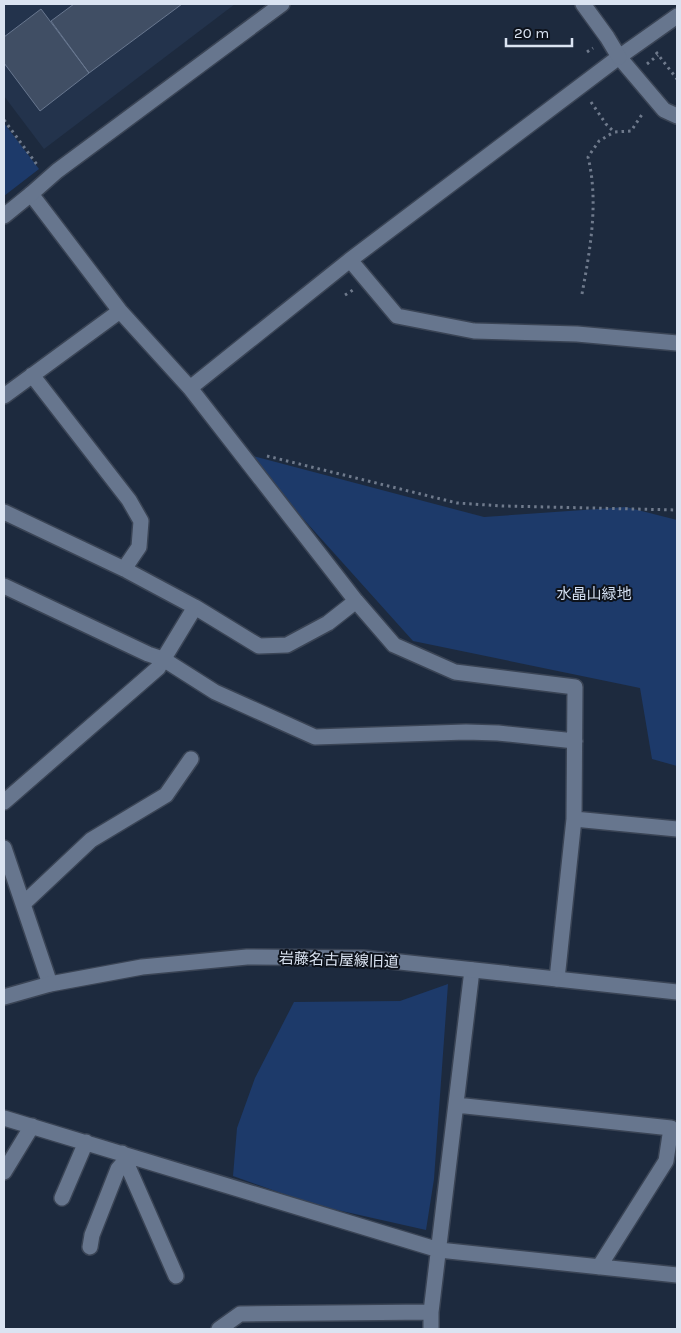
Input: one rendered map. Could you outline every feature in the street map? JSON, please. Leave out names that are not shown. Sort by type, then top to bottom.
[{"type":"street","points":[[4,216],[57,171],[282,4]]},
{"type":"street","points":[[583,4],[607,37],[619,58],[664,110],[677,116]]},
{"type":"street","points":[[190,388],[350,260],[677,16]]},
{"type":"street","points":[[31,194],[120,311],[190,388],[356,601],[394,645],[455,672],[575,687],[574,819],[557,979]]},
{"type":"street","points":[[350,260],[397,316],[474,331],[577,334],[677,343]]},
{"type":"street","points":[[4,396],[120,311]]},
{"type":"street","points":[[32,375],[129,500],[141,521],[139,546],[124,569]]},
{"type":"street","points":[[4,512],[124,569],[195,606],[259,646],[287,645],[328,623],[356,601]]},
{"type":"street","points":[[4,586],[148,654],[163,659],[215,692],[316,737],[474,732],[574,741]]},
{"type":"street","points":[[4,802],[158,668],[195,606]]},
{"type":"street","points":[[23,904],[91,840],[166,795],[191,759]]},
{"type":"street","points":[[574,819],[677,829]]},
{"type":"street","points":[[4,848],[50,984]]},
{"type":"street","name":"岩藤名古屋線旧道","points":[[4,997],[50,984],[142,967],[247,957],[363,958],[677,992]]},
{"type":"street","points":[[431,1329],[431,1312],[472,970]]},
{"type":"street","points":[[456,1105],[671,1128],[666,1161],[599,1267]]},
{"type":"street","points":[[4,1118],[86,1142],[123,1157],[439,1250],[677,1275]]},
{"type":"street","points":[[4,1172],[32,1126]]},
{"type":"street","points":[[62,1198],[86,1142]]},
{"type":"street","points":[[90,1247],[92,1235],[123,1157]]},
{"type":"street","points":[[123,1157],[176,1276]]},
{"type":"street","points":[[219,1329],[240,1314],[431,1312]]},
{"type":"path","points":[[658,55],[677,79]]},
{"type":"path","points":[[591,102],[614,132]]},
{"type":"path","points":[[582,294],[591,247],[593,178],[588,157],[599,141],[614,132],[631,131],[644,112]]},
{"type":"path","points":[[4,120],[39,166]]},
{"type":"path","points":[[238,449],[457,503],[503,506],[677,510]]},
{"type":"shaded area","points":[[4,4],[235,4],[44,149],[4,96]]},
{"type":"green space","points":[[4,123],[39,169],[4,196]]},
{"type":"green space","name":"水晶山緑地","points":[[245,454],[484,517],[626,507],[677,520],[677,766],[652,759],[640,688],[413,641]]},
{"type":"green space","points":[[448,984],[434,1179],[426,1230],[315,1205],[233,1176],[237,1128],[255,1078],[294,1002],[400,1001]]},
{"type":"building","points":[[74,4],[182,4],[89,73],[51,21]]},
{"type":"building","points":[[41,9],[89,73],[40,111],[4,63],[4,37]]}]
